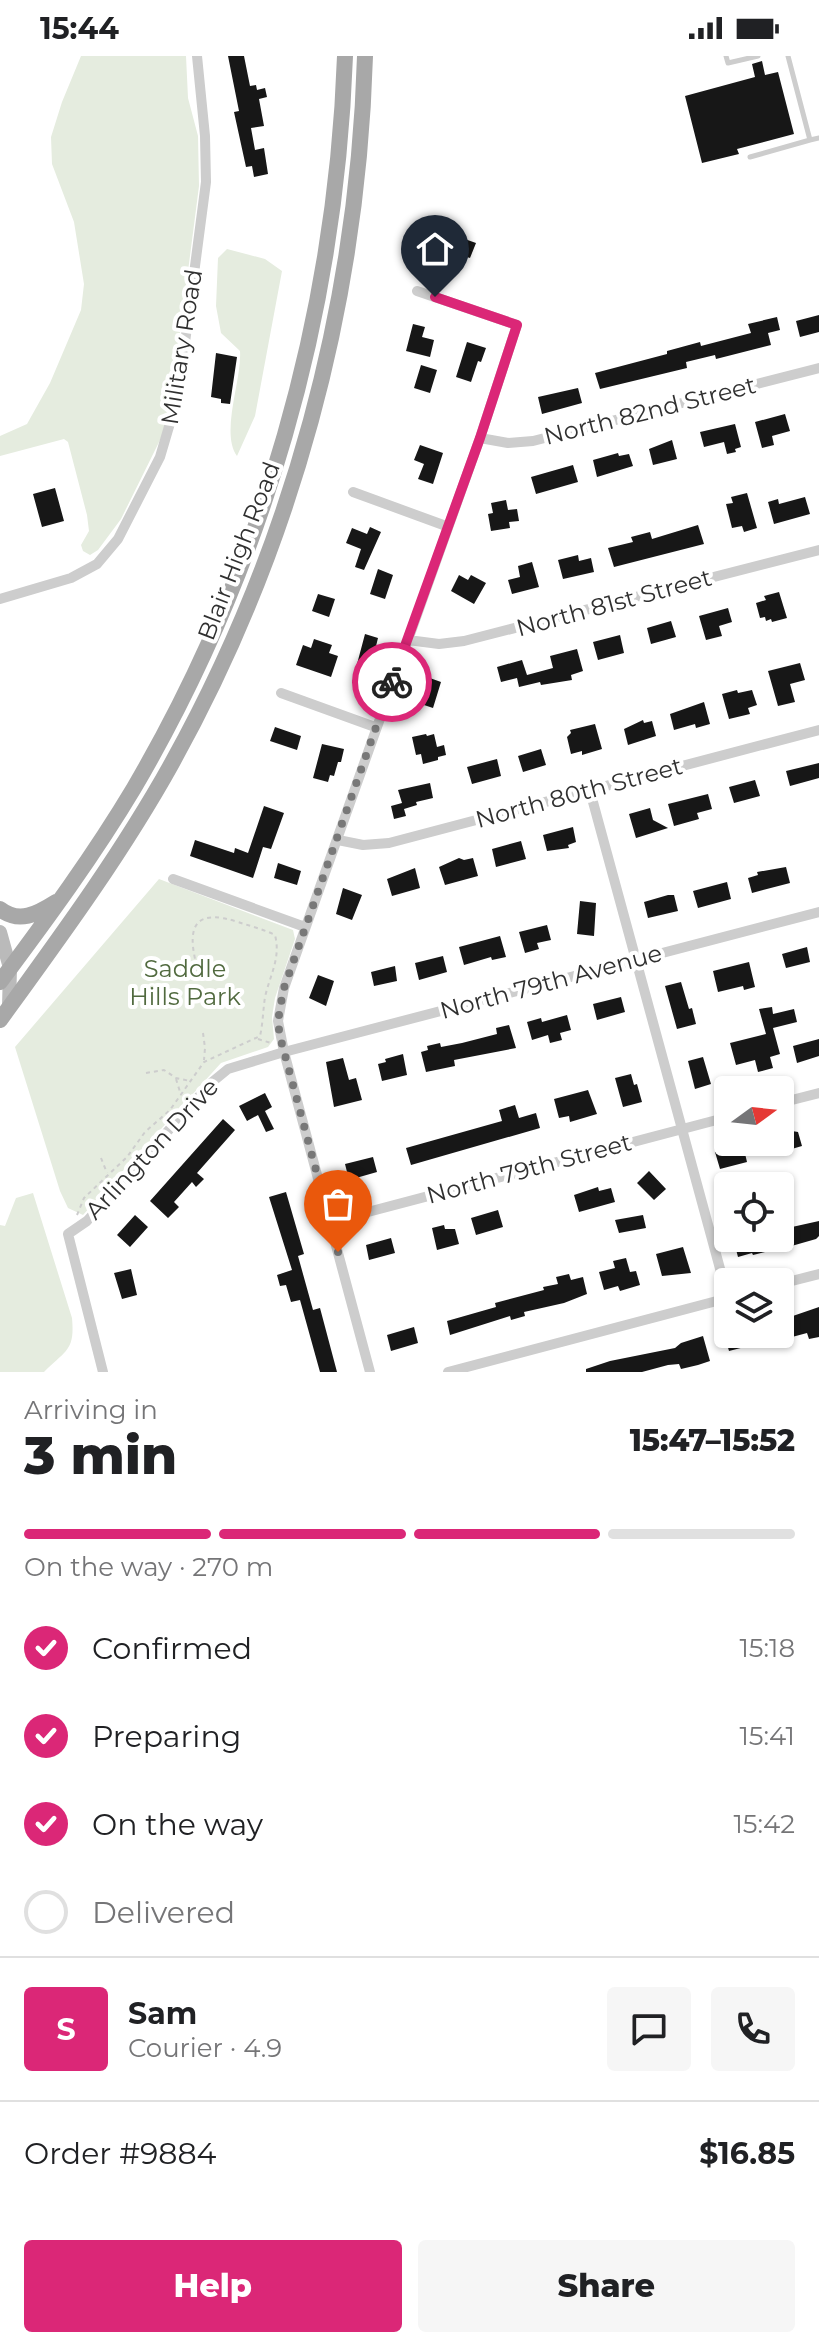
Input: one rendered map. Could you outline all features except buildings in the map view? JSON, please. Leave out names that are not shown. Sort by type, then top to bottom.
[{"type":"main road","name":"Blair High Road","points":[[5,975],[61,899],[134,788],[216,627],[260,519],[299,382],[316,307],[334,190],[345,56]]},
{"type":"main road","name":"Blair High Road","points":[[4,1014],[113,860],[173,761],[221,665],[276,533],[313,415],[337,306],[353,209],[365,56]]},
{"type":"main road","points":[[0,909],[16,917],[24,917],[61,899]]},
{"type":"main road","points":[[0,932],[5,975],[4,1014]]},
{"type":"street","name":"Military Road","points":[[0,599],[71,578],[105,556],[118,539],[163,449],[178,396],[206,182],[197,56]]},
{"type":"street","points":[[370,1372],[278,1021],[280,1003],[305,927],[480,438],[517,325],[417,291]]},
{"type":"street","name":"North 82nd Street","points":[[480,438],[508,443],[533,441],[819,368]]},
{"type":"street","points":[[353,492],[446,526]]},
{"type":"street","name":"North 81st Street","points":[[408,640],[439,644],[464,641],[819,550]]},
{"type":"street","points":[[281,693],[375,727]]},
{"type":"street","name":"North 80th Street","points":[[338,840],[363,845],[389,843],[819,730]]},
{"type":"street","points":[[590,791],[720,1268]]},
{"type":"street","points":[[173,879],[305,927]]},
{"type":"street","name":"North 79th Avenue","points":[[284,1052],[819,912]]},
{"type":"street","name":"Arlington Drive","points":[[70,1232],[87,1221],[218,1076],[242,1063],[284,1052]]},
{"type":"street","points":[[794,1099],[819,1093]]},
{"type":"street","name":"North 79th Street","points":[[330,1222],[714,1121]]},
{"type":"street","points":[[70,1232],[103,1372]]},
{"type":"street","points":[[794,1280],[819,1274]]},
{"type":"street","points":[[448,1372],[714,1302]]},
{"type":"lane","points":[[726,56],[728,63],[758,56]]},
{"type":"lane","points":[[788,56],[810,140]]},
{"type":"lane","points":[[750,157],[819,138]]},
{"type":"path","points":[[70,1232],[84,1198],[127,1157],[145,1132],[170,1110],[204,1062],[260,1036],[278,948],[275,935],[211,916],[201,920],[193,934],[191,945],[196,963],[189,967]]},
{"type":"path","points":[[203,1033],[204,1062]]},
{"type":"path","points":[[146,1073],[164,1070],[176,1078],[190,1081]]},
{"type":"path","points":[[176,1078],[181,1095]]},
{"type":"path","points":[[101,1158],[107,1174]]},
{"type":"green space","points":[[81,56],[186,56],[188,98],[198,136],[199,186],[172,395],[162,436],[121,519],[98,550],[90,555],[83,551],[81,545],[89,531],[87,515],[68,442],[64,439],[0,456],[0,436],[27,424],[50,383],[81,310],[84,284],[74,222],[52,164],[51,137]]},
{"type":"green space","points":[[227,249],[265,259],[282,271],[255,416],[237,456],[232,446],[231,420],[240,351],[221,333],[216,306],[218,258]]},
{"type":"green space","name":"Saddle Hills Park","points":[[159,879],[293,930],[295,939],[275,998],[272,1017],[274,1039],[268,1047],[221,1063],[83,1215],[68,1208],[60,1191],[15,1047]]},
{"type":"green space","points":[[33,1193],[72,1318],[72,1337],[63,1354],[44,1372],[0,1372],[0,1225],[5,1226],[16,1198]]},
{"type":"way so far","points":[[338,1252],[279,1033],[279,1013],[284,988],[392,682]]},
{"type":"route","points":[[392,682],[480,438],[517,325],[435,297]]}]
